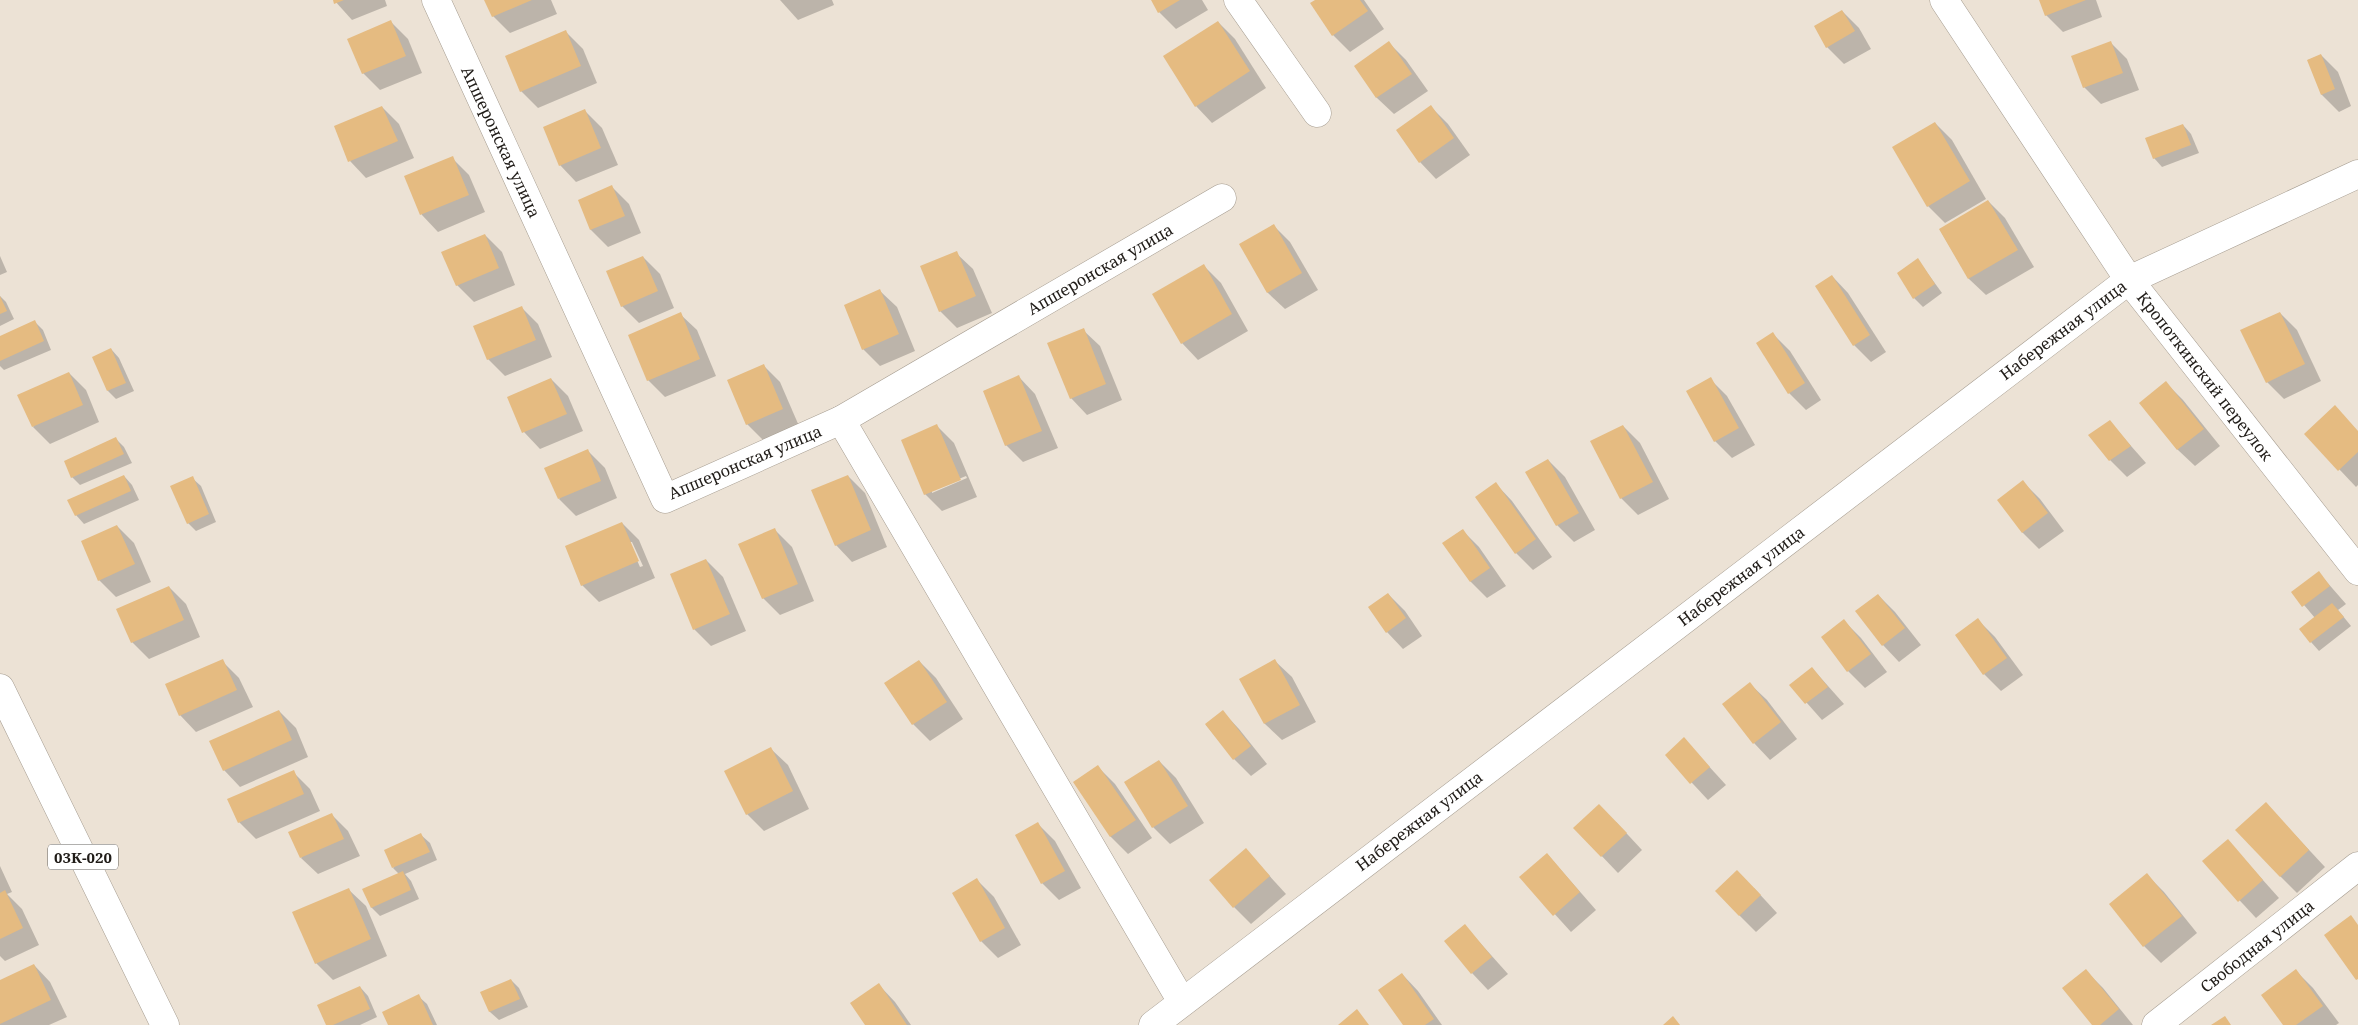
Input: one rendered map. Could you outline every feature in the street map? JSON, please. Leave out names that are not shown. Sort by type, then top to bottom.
[{"type":"street","name":"Апшеронская улица","points":[[436,0],[665,499],[840,420],[1222,198]]},
{"type":"street","points":[[1238,0],[1317,113]]},
{"type":"street","name":"Кропоткинский переулок","points":[[1944,0],[2129,280],[2358,571]]},
{"type":"street","name":"Набережная улица","points":[[1153,1025],[2129,280],[2358,174]]},
{"type":"street","points":[[840,420],[1182,1002]]},
{"type":"street","name":"03К-020","points":[[0,688],[165,1025]]},
{"type":"street","name":"Свободная улица","points":[[2156,1025],[2358,866]]},
{"type":"building","points":[[333,0],[344,0],[334,4]]},
{"type":"building","points":[[484,0],[532,0],[492,17]]},
{"type":"building","points":[[1151,0],[1180,0],[1158,13]]},
{"type":"building","points":[[1315,0],[1360,0],[1368,11],[1332,36],[1310,3]]},
{"type":"building","points":[[2039,0],[2086,0],[2045,16]]},
{"type":"building","points":[[1842,10],[1855,31],[1826,48],[1814,26]]},
{"type":"building","points":[[391,20],[406,56],[362,74],[347,39]]},
{"type":"building","points":[[1218,21],[1250,71],[1195,107],[1163,56]]},
{"type":"building","points":[[566,30],[581,66],[520,92],[505,56]]},
{"type":"building","points":[[1389,41],[1412,74],[1376,98],[1354,66]]},
{"type":"building","points":[[2111,41],[2123,73],[2083,88],[2071,56]]},
{"type":"building","points":[[2321,54],[2335,89],[2321,95],[2307,60]]},
{"type":"building","points":[[1431,105],[1454,138],[1419,163],[1396,130]]},
{"type":"building","points":[[382,106],[398,141],[348,162],[334,126]]},
{"type":"building","points":[[585,109],[601,148],[559,166],[543,127]]},
{"type":"building","points":[[1935,122],[1970,181],[1927,207],[1892,147]]},
{"type":"building","points":[[2183,124],[2191,145],[2153,159],[2145,138]]},
{"type":"building","points":[[453,156],[469,195],[420,215],[404,176]]},
{"type":"building","points":[[612,185],[625,216],[590,230],[578,200]]},
{"type":"building","points":[[1988,200],[2018,250],[1968,279],[1939,229]]},
{"type":"building","points":[[1274,224],[1302,273],[1267,293],[1239,244]]},
{"type":"building","points":[[485,234],[499,268],[456,286],[441,252]]},
{"type":"building","points":[[957,251],[976,296],[939,312],[920,266]]},
{"type":"building","points":[[643,256],[658,291],[621,307],[606,271]]},
{"type":"building","points":[[1918,258],[1935,284],[1913,299],[1897,273]]},
{"type":"building","points":[[1204,264],[1232,314],[1181,344],[1152,294]]},
{"type":"building","points":[[1832,275],[1870,335],[1853,346],[1815,286]]},
{"type":"building","points":[[880,289],[899,334],[862,350],[844,305]]},
{"type":"building","points":[[0,296],[7,311],[0,314]]},
{"type":"building","points":[[522,306],[536,340],[487,360],[473,326]]},
{"type":"building","points":[[681,312],[700,359],[647,381],[628,335]]},
{"type":"building","points":[[2280,312],[2305,364],[2266,383],[2240,330]]},
{"type":"building","points":[[35,320],[44,341],[0,361],[0,336]]},
{"type":"building","points":[[1084,328],[1106,384],[1070,399],[1047,343]]},
{"type":"building","points":[[1773,332],[1805,383],[1788,394],[1756,343]]},
{"type":"building","points":[[111,348],[126,383],[107,391],[92,357]]},
{"type":"building","points":[[764,364],[783,409],[746,425],[727,380]]},
{"type":"building","points":[[69,372],[83,405],[32,427],[17,395]]},
{"type":"building","points":[[1019,375],[1042,431],[1005,446],[983,391]]},
{"type":"building","points":[[1711,377],[1739,428],[1714,442],[1686,391]]},
{"type":"building","points":[[551,378],[567,414],[522,433],[507,397]]},
{"type":"building","points":[[2166,381],[2204,429],[2177,450],[2139,403]]},
{"type":"building","points":[[2335,405],[2358,431],[2358,452],[2338,471],[2304,434]]},
{"type":"building","points":[[2110,420],[2131,446],[2109,461],[2088,435]]},
{"type":"building","points":[[937,424],[961,480],[924,495],[901,440]]},
{"type":"building","points":[[1623,425],[1653,482],[1620,499],[1590,441]]},
{"type":"building","points":[[116,437],[124,454],[71,478],[64,461]]},
{"type":"building","points":[[588,449],[601,481],[558,499],[544,468]]},
{"type":"building","points":[[1548,459],[1579,513],[1556,526],[1525,472]]},
{"type":"building","points":[[124,475],[131,491],[75,516],[67,500]]},
{"type":"building","points":[[848,475],[871,530],[835,546],[811,490]]},
{"type":"building","points":[[193,476],[209,514],[187,524],[170,486]]},
{"type":"building","points":[[2023,480],[2048,513],[2022,533],[1997,500]]},
{"type":"building","points":[[1496,482],[1536,539],[1515,554],[1475,497]]},
{"type":"building","points":[[622,522],[639,561],[581,586],[565,546]]},
{"type":"building","points":[[117,525],[135,564],[98,581],[81,541]]},
{"type":"building","points":[[775,528],[798,584],[762,599],[738,544]]},
{"type":"building","points":[[1463,529],[1490,568],[1470,582],[1442,543]]},
{"type":"building","points":[[706,559],[730,614],[693,630],[670,574]]},
{"type":"building","points":[[2319,571],[2330,586],[2302,607],[2291,592]]},
{"type":"building","points":[[169,586],[184,620],[131,643],[116,609]]},
{"type":"building","points":[[1388,593],[1406,618],[1386,633],[1368,607]]},
{"type":"building","points":[[1878,594],[1905,628],[1882,646],[1855,611]]},
{"type":"building","points":[[2332,603],[2344,617],[2310,643],[2299,629]]},
{"type":"building","points":[[1978,618],[2007,658],[1983,675],[1955,635]]},
{"type":"building","points":[[1844,619],[1871,654],[1847,672],[1821,637]]},
{"type":"building","points":[[223,659],[237,690],[179,716],[165,684]]},
{"type":"building","points":[[1275,659],[1300,705],[1264,724],[1239,679]]},
{"type":"building","points":[[919,660],[947,702],[912,725],[884,683]]},
{"type":"building","points":[[1812,667],[1828,687],[1805,704],[1789,685]]},
{"type":"building","points":[[1750,682],[1781,722],[1753,744],[1722,704]]},
{"type":"building","points":[[279,710],[292,740],[223,771],[209,741]]},
{"type":"building","points":[[1223,710],[1251,746],[1233,760],[1205,724]]},
{"type":"building","points":[[1684,737],[1710,767],[1690,784],[1665,755]]},
{"type":"building","points":[[771,747],[793,791],[746,815],[724,771]]},
{"type":"building","points":[[1159,760],[1188,806],[1152,828],[1124,782]]},
{"type":"building","points":[[1098,765],[1136,820],[1110,837],[1073,782]]},
{"type":"building","points":[[294,770],[304,794],[238,823],[227,799]]},
{"type":"building","points":[[2266,802],[2309,850],[2280,877],[2235,830]]},
{"type":"building","points":[[1599,804],[1627,833],[1601,857],[1573,828]]},
{"type":"building","points":[[332,813],[344,839],[300,858],[288,832]]},
{"type":"building","points":[[1038,822],[1065,871],[1041,884],[1015,835]]},
{"type":"building","points":[[421,833],[430,852],[392,868],[384,850]]},
{"type":"building","points":[[2228,839],[2263,880],[2238,902],[2202,861]]},
{"type":"building","points":[[1246,848],[1270,876],[1233,908],[1209,880]]},
{"type":"building","points":[[1547,853],[1580,892],[1553,916],[1519,877]]},
{"type":"building","points":[[1737,870],[1761,895],[1739,916],[1715,891]]},
{"type":"building","points":[[403,871],[411,890],[371,908],[362,889]]},
{"type":"building","points":[[2147,873],[2182,916],[2143,947],[2109,904]]},
{"type":"building","points":[[977,878],[1005,928],[980,942],[952,893]]},
{"type":"building","points":[[349,888],[371,939],[315,964],[292,912]]},
{"type":"building","points":[[5,890],[23,928],[0,939],[0,893]]},
{"type":"building","points":[[2351,915],[2358,925],[2358,979],[2356,980],[2324,935]]},
{"type":"building","points":[[1465,924],[1492,957],[1471,974],[1444,941]]},
{"type":"building","points":[[34,964],[51,1000],[0,1024],[0,980]]},
{"type":"building","points":[[2086,969],[2119,1009],[2100,1025],[2092,1025],[2062,988]]},
{"type":"building","points":[[2296,969],[2323,1006],[2296,1025],[2283,1025],[2261,995]]},
{"type":"building","points":[[1402,973],[1434,1019],[1425,1025],[1403,1025],[1378,990]]},
{"type":"building","points":[[511,979],[520,999],[489,1012],[480,992]]},
{"type":"building","points":[[879,983],[907,1025],[865,1025],[850,1003]]},
{"type":"building","points":[[360,986],[370,1009],[333,1025],[326,1025],[317,1005]]},
{"type":"building","points":[[419,994],[433,1025],[388,1025],[382,1012]]},
{"type":"building","points":[[1357,1009],[1369,1025],[1338,1025]]},
{"type":"building","points":[[1673,1016],[1680,1025],[1663,1025]]},
{"type":"building","points":[[2225,1016],[2231,1025],[2211,1025]]}]
